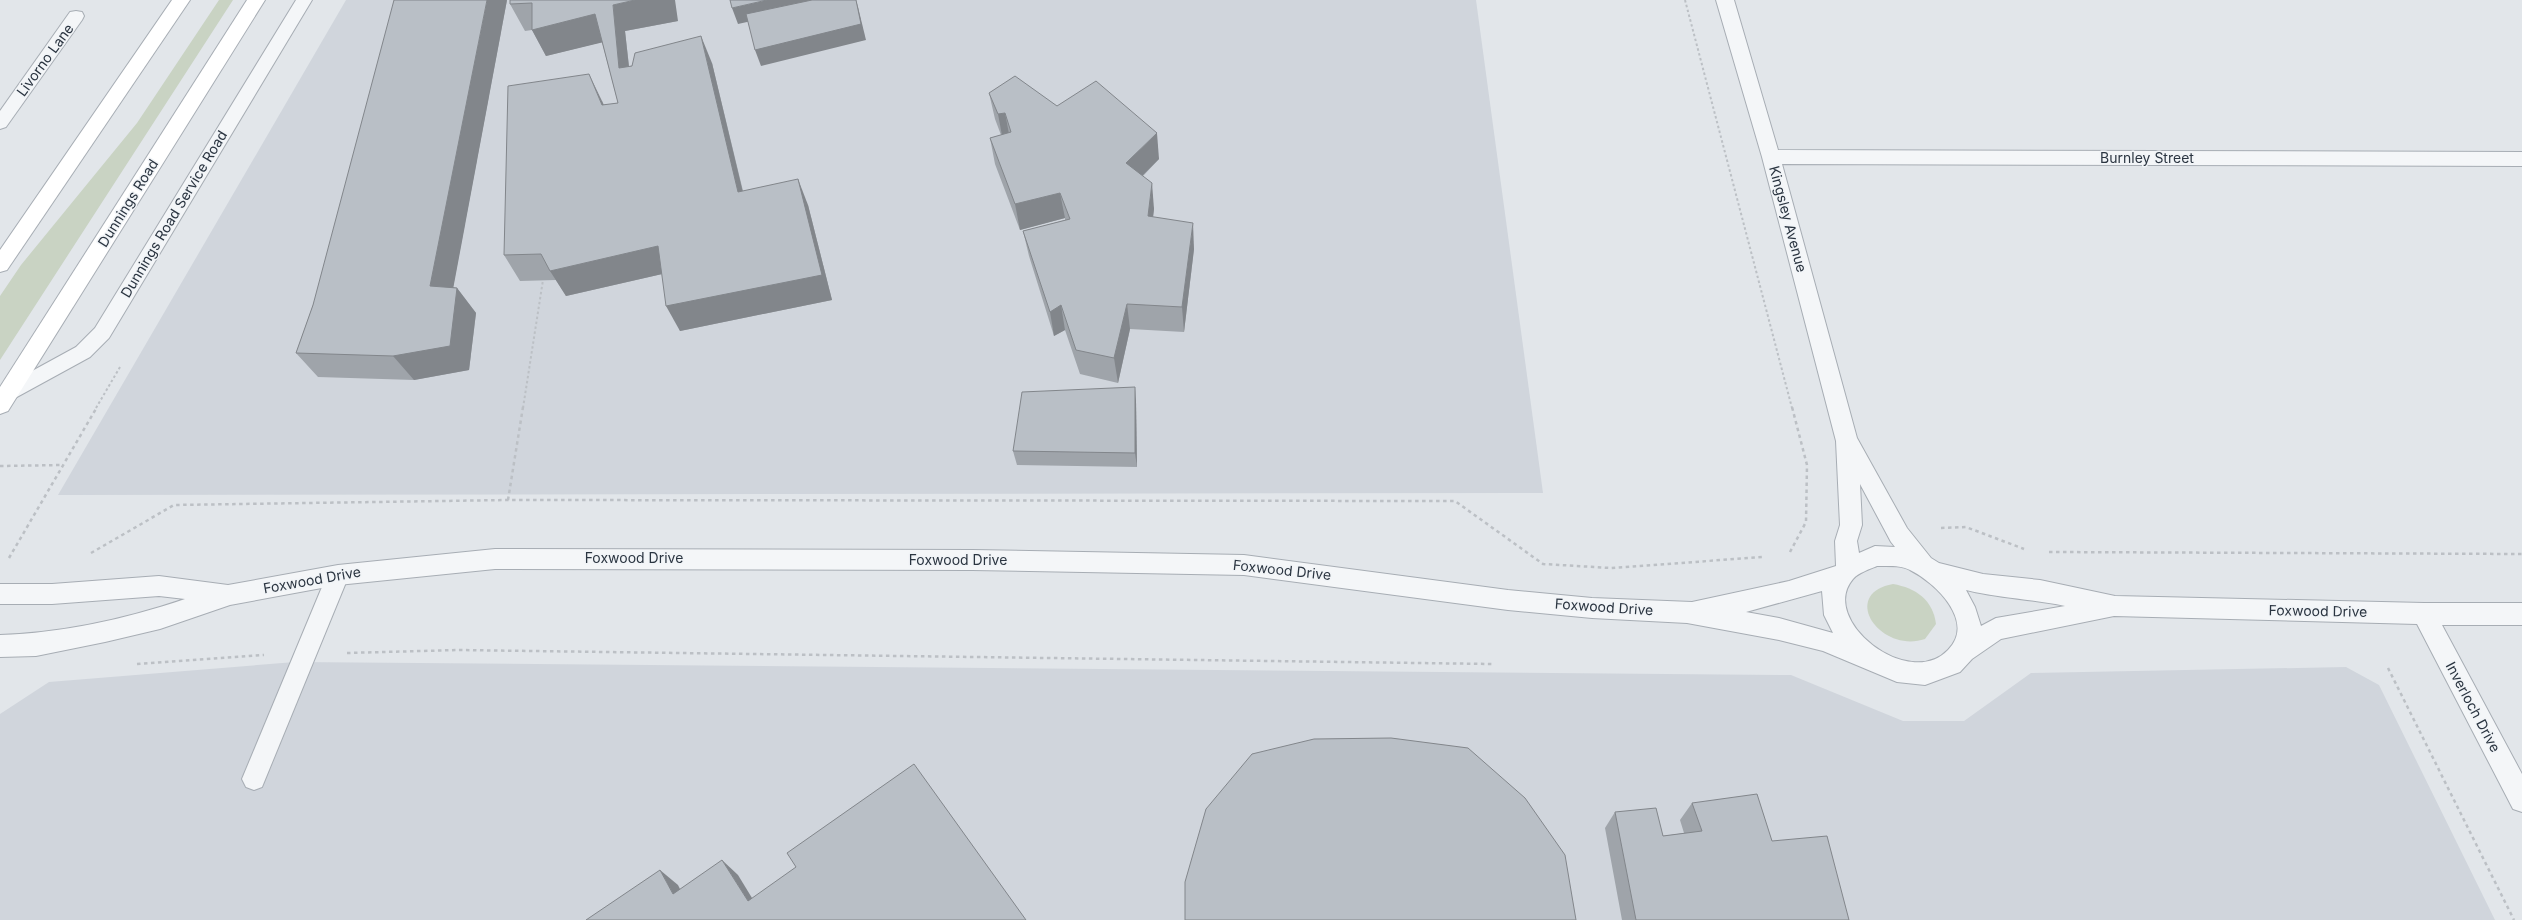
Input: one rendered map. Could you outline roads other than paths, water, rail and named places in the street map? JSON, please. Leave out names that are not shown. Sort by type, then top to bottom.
[{"type":"main road","points":[[0,265],[181,0]]},
{"type":"main road","name":"Dunnings Road","points":[[4,399],[256,0]]},
{"type":"street","name":"Kingsley Avenue","points":[[1725,0],[1771,157],[1846,439],[1851,525],[1846,541],[1845,570]]},
{"type":"street","name":"Burnley Street","points":[[1771,157],[2522,159]]},
{"type":"street","name":"Kingsley Avenue","points":[[1846,439],[1895,527],[1929,568]]},
{"type":"street","name":"Foxwood Drive","points":[[1687,612],[1769,598],[1796,591],[1845,570],[1862,559],[1875,556],[1906,558],[1929,568],[1982,584],[2040,590],[2115,606],[2424,614],[2522,614]]},
{"type":"street","name":"Foxwood Drive","points":[[0,646],[36,645],[105,631],[160,618],[230,595],[338,575],[495,559],[1175,562],[1258,566],[1539,603],[1687,612],[1779,629],[1822,640],[1868,657],[1891,669],[1908,673],[1928,673],[1948,666],[1964,651],[1996,629],[2115,606]]},
{"type":"street","name":"Foxwood Drive","points":[[1929,568],[1948,583],[1965,608],[1969,635],[1964,651]]},
{"type":"street","name":"Foxwood Drive","points":[[1845,570],[1835,586],[1833,599],[1835,614],[1850,640],[1868,657]]},
{"type":"street","name":"Foxwood Drive","points":[[0,594],[52,594],[159,586],[230,595]]},
{"type":"street","name":"Inverloch Drive","points":[[2424,614],[2522,800]]},
{"type":"lane","name":"Dunnings Road Service Road","points":[[4,399],[83,352],[102,333],[304,0]]},
{"type":"lane","name":"Livorno Lane","points":[[0,123],[76,16]]},
{"type":"lane","points":[[254,780],[338,575]]}]
